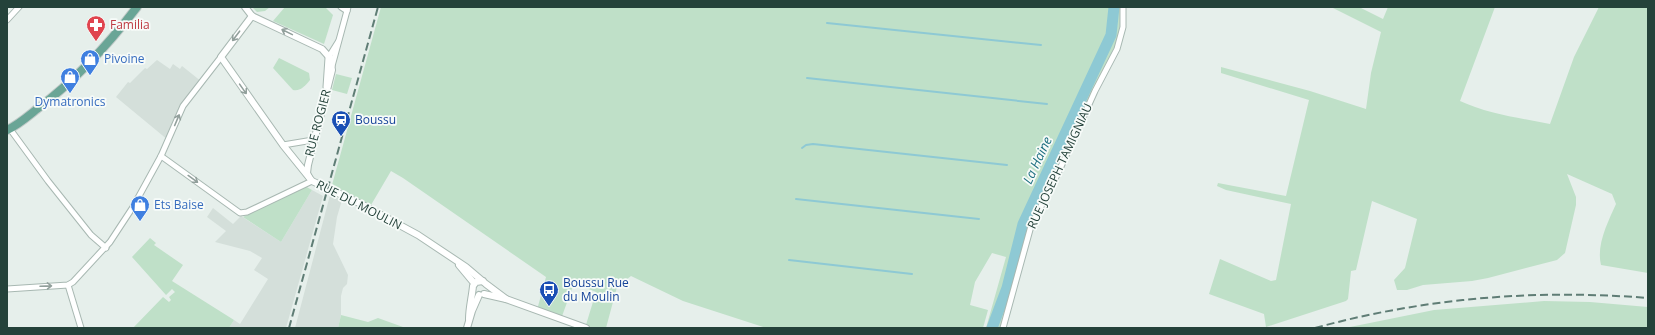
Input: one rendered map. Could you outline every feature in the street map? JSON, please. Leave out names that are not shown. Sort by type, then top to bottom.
[{"type":"main road","points":[[8,130],[52,98],[85,67],[117,34],[137,7]]},
{"type":"street","points":[[7,20],[20,7]]},
{"type":"street","points":[[245,7],[252,16],[327,52],[332,66]]},
{"type":"street","points":[[332,66],[348,9],[341,7]]},
{"type":"street","name":"RUE JOSEPH TAMIGNIAU","points":[[1003,328],[1031,226],[1064,162],[1117,49],[1123,27],[1123,7]]},
{"type":"street","points":[[7,289],[68,285],[73,282],[106,248],[133,207],[161,156],[183,106],[252,16]]},
{"type":"street","points":[[326,92],[327,52],[338,42]]},
{"type":"street","name":"RUE DU MOULIN","points":[[221,57],[283,145],[312,180],[411,231],[466,267],[484,283],[506,298]]},
{"type":"street","name":"RUE ROGIER","points":[[312,180],[307,170],[332,66]]},
{"type":"street","points":[[8,130],[91,235],[106,248]]},
{"type":"street","points":[[283,145],[313,140]]},
{"type":"street","points":[[161,156],[240,213],[247,212],[312,180]]},
{"type":"street","name":"RUE DU MOULIN","points":[[454,260],[474,283]]},
{"type":"street","points":[[468,328],[469,319],[479,294],[487,289],[484,283],[478,281],[474,283],[479,294]]},
{"type":"street","points":[[68,285],[82,328]]},
{"type":"street","name":"RUE DU MOULIN","points":[[479,294],[506,298],[586,328]]},
{"type":"shaded area","points":[[157,60],[170,69],[173,64],[180,69],[182,66],[202,82],[183,106],[168,140],[116,97],[128,82],[130,83],[145,68],[147,69]]},
{"type":"shaded area","points":[[312,190],[323,196],[286,328],[229,328],[234,320],[240,324],[268,279],[254,270],[262,258],[250,251],[215,242],[226,231],[207,217],[213,208],[233,224],[241,216],[281,242]]},
{"type":"shaded area","points":[[330,195],[342,200],[337,217],[333,244],[348,275],[347,284],[343,288],[341,296],[341,315],[338,328],[295,328]]},
{"type":"green space","points":[[252,7],[270,7],[265,11],[257,12]]},
{"type":"green space","points":[[285,7],[325,7],[333,15],[324,44],[273,21]]},
{"type":"green space","points":[[381,7],[1121,7],[1121,22],[1115,48],[1057,172],[1029,224],[1001,328],[986,328],[1006,257],[992,253],[975,282],[970,305],[988,310],[983,328],[766,328],[683,301],[631,276],[617,287],[606,328],[585,328],[596,292],[574,283],[561,319],[537,310],[546,277],[391,171],[371,205],[332,185]]},
{"type":"green space","points":[[1331,7],[1359,7],[1383,19],[1388,7],[1495,7],[1460,101],[1482,109],[1516,118],[1550,124],[1574,57],[1599,7],[1648,7],[1648,273],[1601,265],[1601,242],[1606,226],[1616,204],[1612,194],[1567,174],[1576,197],[1576,205],[1565,253],[1557,260],[1472,281],[1423,285],[1407,290],[1397,290],[1394,280],[1405,268],[1417,219],[1372,201],[1356,270],[1351,271],[1348,299],[1346,301],[1266,327],[1264,314],[1209,294],[1220,259],[1271,281],[1276,280],[1291,204],[1226,190],[1217,186],[1218,183],[1286,196],[1309,100],[1221,73],[1221,67],[1310,91],[1366,109],[1371,73],[1381,32]]},
{"type":"green space","points":[[279,58],[309,73],[310,80],[305,86],[300,89],[293,90],[273,68]]},
{"type":"green space","points":[[336,74],[352,78],[347,94],[332,90]]},
{"type":"green space","points":[[305,186],[312,190],[281,242],[243,217]]},
{"type":"green space","points":[[150,238],[156,243],[154,245],[183,265],[172,281],[234,320],[229,328],[133,328],[163,297],[169,302],[171,300],[169,297],[175,292],[172,289],[166,295],[132,257]]},
{"type":"green space","points":[[1544,301],[1590,302],[1648,307],[1648,328],[1345,328],[1434,310]]},
{"type":"green space","points":[[341,315],[368,322],[378,318],[403,327],[338,328]]},
{"type":"waterway","name":"La Haine","points":[[992,328],[1007,288],[1023,224],[1111,35],[1114,7]]},
{"type":"waterway","points":[[827,23],[1041,45]]},
{"type":"waterway","points":[[807,78],[1047,104]]},
{"type":"waterway","points":[[802,148],[806,145],[813,144],[1007,165]]},
{"type":"waterway","points":[[796,199],[979,219]]},
{"type":"waterway","points":[[789,260],[912,274]]},
{"type":"railway","points":[[289,328],[378,7]]},
{"type":"railway","points":[[1315,328],[1397,309],[1480,298],[1564,295],[1606,295],[1648,298]]},
{"type":"place","name":"Familia","points":[[96,42]]},
{"type":"place","name":"Pivoine","points":[[90,76]]},
{"type":"place","name":"Dymatronics","points":[[70,94]]},
{"type":"place","name":"Boussu","points":[[341,137]]},
{"type":"place","name":"Ets Baise","points":[[140,222]]},
{"type":"place","name":"Boussu Rue du Moulin","points":[[549,307]]}]
